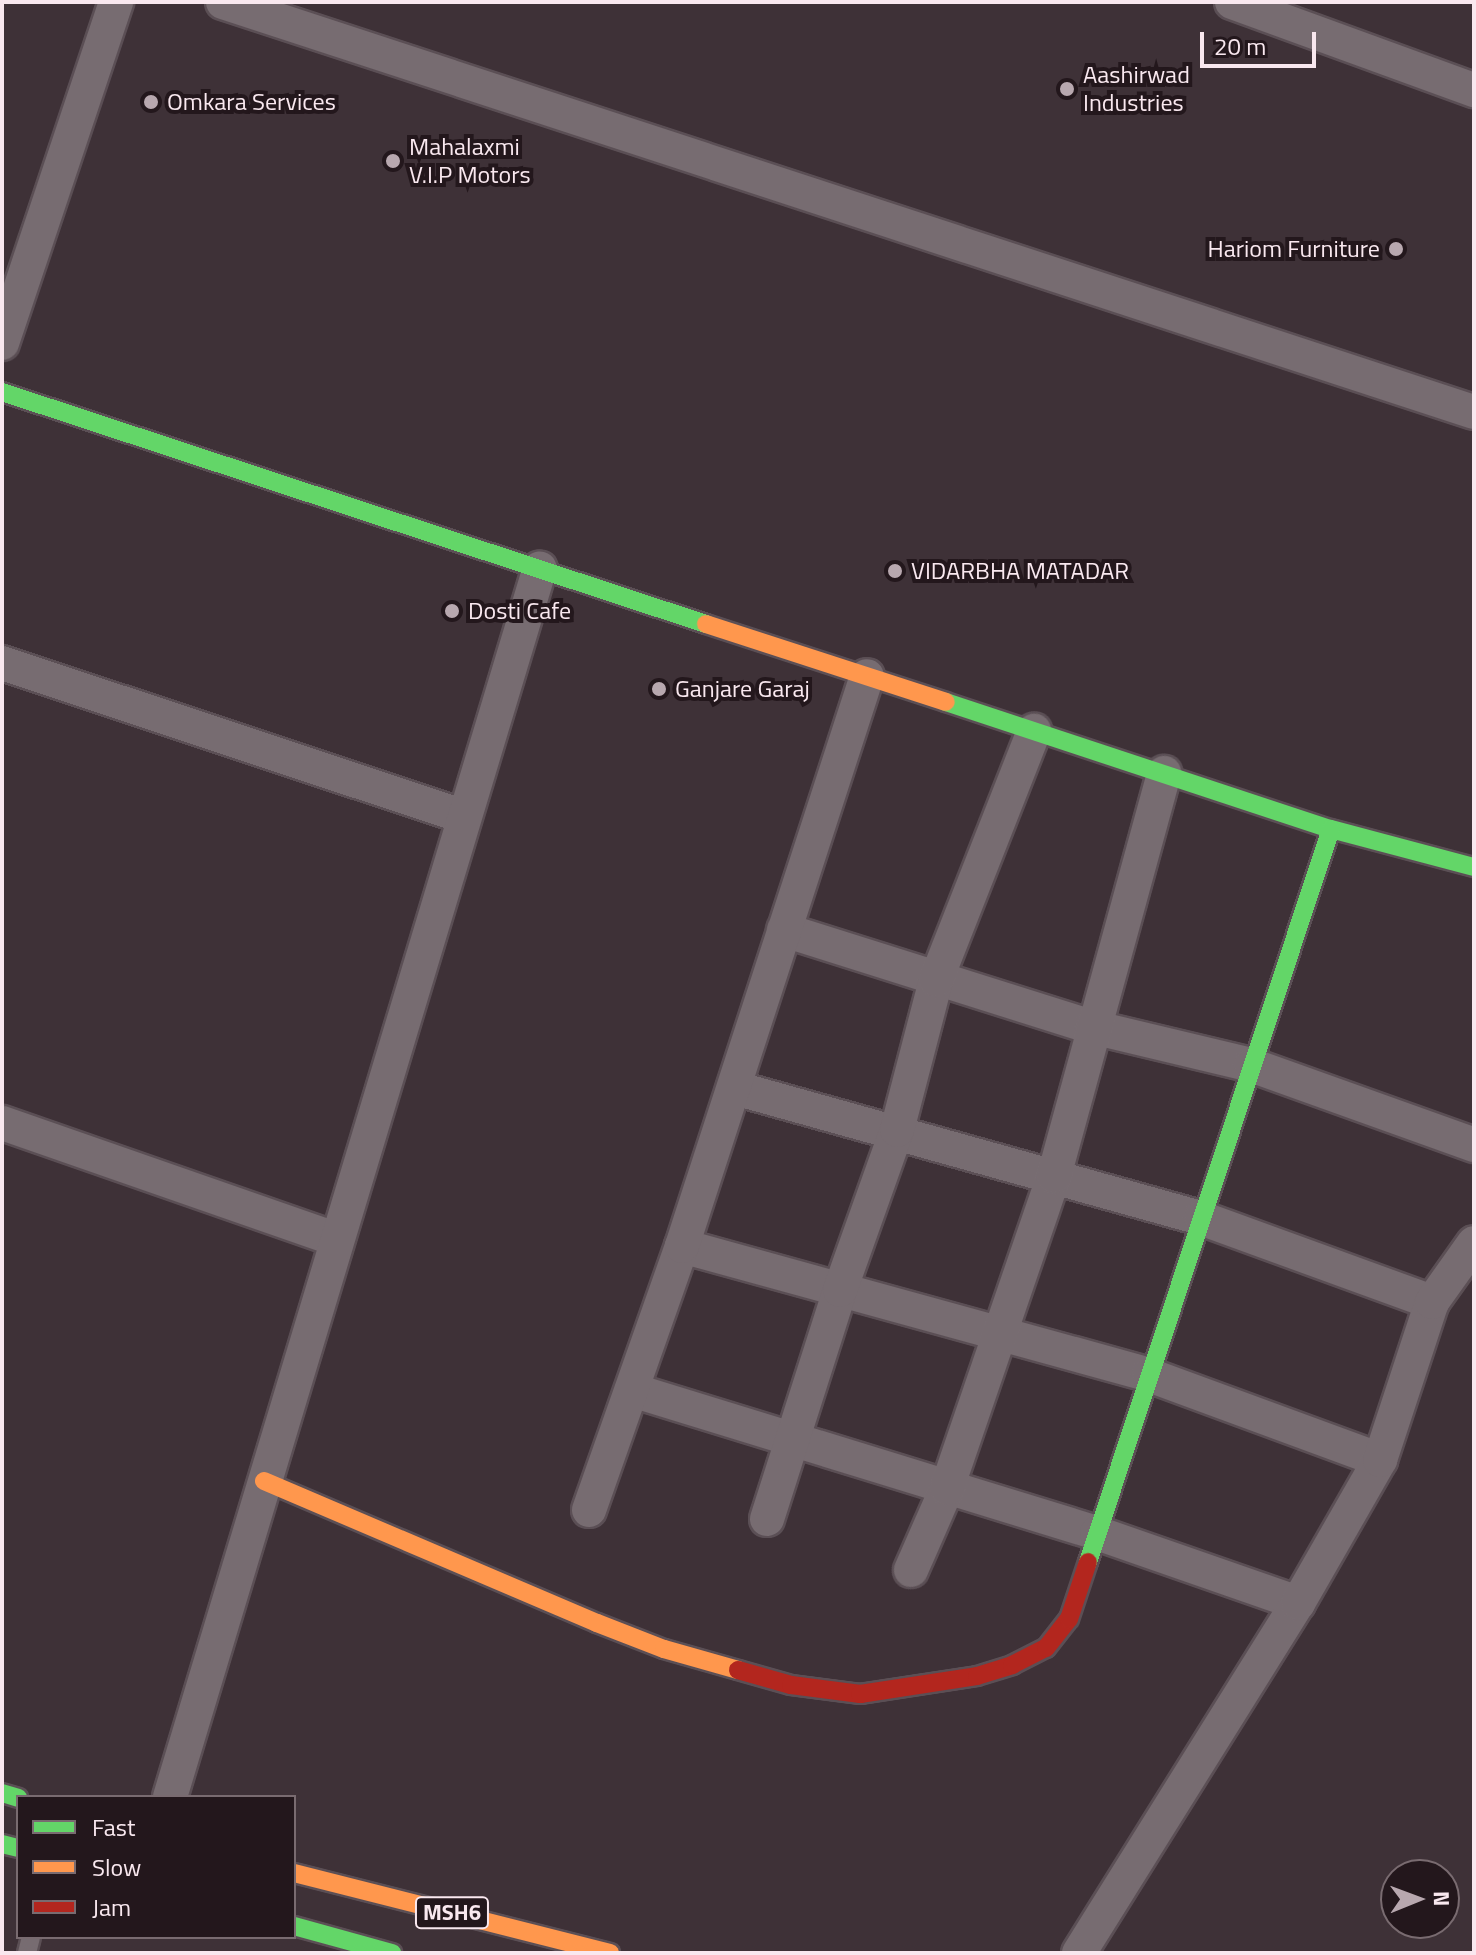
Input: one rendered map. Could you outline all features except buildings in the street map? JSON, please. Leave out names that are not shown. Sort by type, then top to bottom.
[{"type":"street","points":[[2,343],[116,2]]},
{"type":"street","points":[[223,2],[1474,412]]},
{"type":"street","points":[[1232,2],[1474,90]]},
{"type":"street","points":[[2,392],[1331,829],[1474,867]]},
{"type":"street","points":[[171,1795],[540,568]]},
{"type":"street","points":[[2,663],[464,817]]},
{"type":"street","points":[[589,1510],[735,1088],[867,676]]},
{"type":"street","points":[[767,1519],[840,1290],[897,1130],[936,980],[1034,731]]},
{"type":"street","points":[[911,1570],[947,1488],[1054,1176],[1092,1027],[1164,773]]},
{"type":"street","points":[[264,1481],[664,1649],[791,1685],[860,1694],[977,1676],[1012,1665],[1046,1648],[1069,1619],[1331,829]]},
{"type":"street","points":[[784,930],[1092,1027],[1251,1065],[1474,1145]]},
{"type":"street","points":[[735,1088],[897,1130],[1201,1218],[1432,1302]]},
{"type":"street","points":[[2,1123],[336,1239]]},
{"type":"street","points":[[1079,1953],[1298,1603],[1380,1460],[1432,1302],[1474,1243]]},
{"type":"street","points":[[682,1246],[1149,1375],[1380,1460]]},
{"type":"street","points":[[632,1390],[1097,1533],[1298,1603]]},
{"type":"street","name":"MSH6","points":[[296,1874],[610,1953]]},
{"type":"street","name":"MSH6","points":[[296,1927],[392,1953]]},
{"type":"traffic: fast","points":[[2,392],[706,624]]},
{"type":"traffic: fast","points":[[946,702],[1331,829],[1474,867]]},
{"type":"traffic: fast","points":[[1088,1562],[1331,829]]},
{"type":"traffic: fast","points":[[2,1793],[16,1797]]},
{"type":"traffic: fast","points":[[2,1844],[16,1848]]},
{"type":"traffic: fast","points":[[296,1927],[392,1953]]},
{"type":"traffic: slow","points":[[706,624],[946,702]]},
{"type":"traffic: slow","points":[[264,1481],[597,1623],[664,1649],[738,1670]]},
{"type":"traffic: slow","points":[[296,1874],[610,1953]]},
{"type":"traffic: jam","points":[[738,1670],[791,1685],[860,1694],[977,1676],[1012,1665],[1046,1648],[1069,1619],[1088,1562]]},
{"type":"place","name":"Aashirwad Industries","points":[[1067,89]]},
{"type":"place","name":"Omkara Services","points":[[151,102]]},
{"type":"place","name":"Mahalaxmi V.I.P Motors","points":[[393,161]]},
{"type":"place","name":"Hariom Furniture","points":[[1396,249]]},
{"type":"place","name":"VIDARBHA MATADAR","points":[[895,571]]},
{"type":"place","name":"Dosti Cafe","points":[[452,611]]},
{"type":"place","name":"Ganjare Garaj","points":[[659,689]]}]
